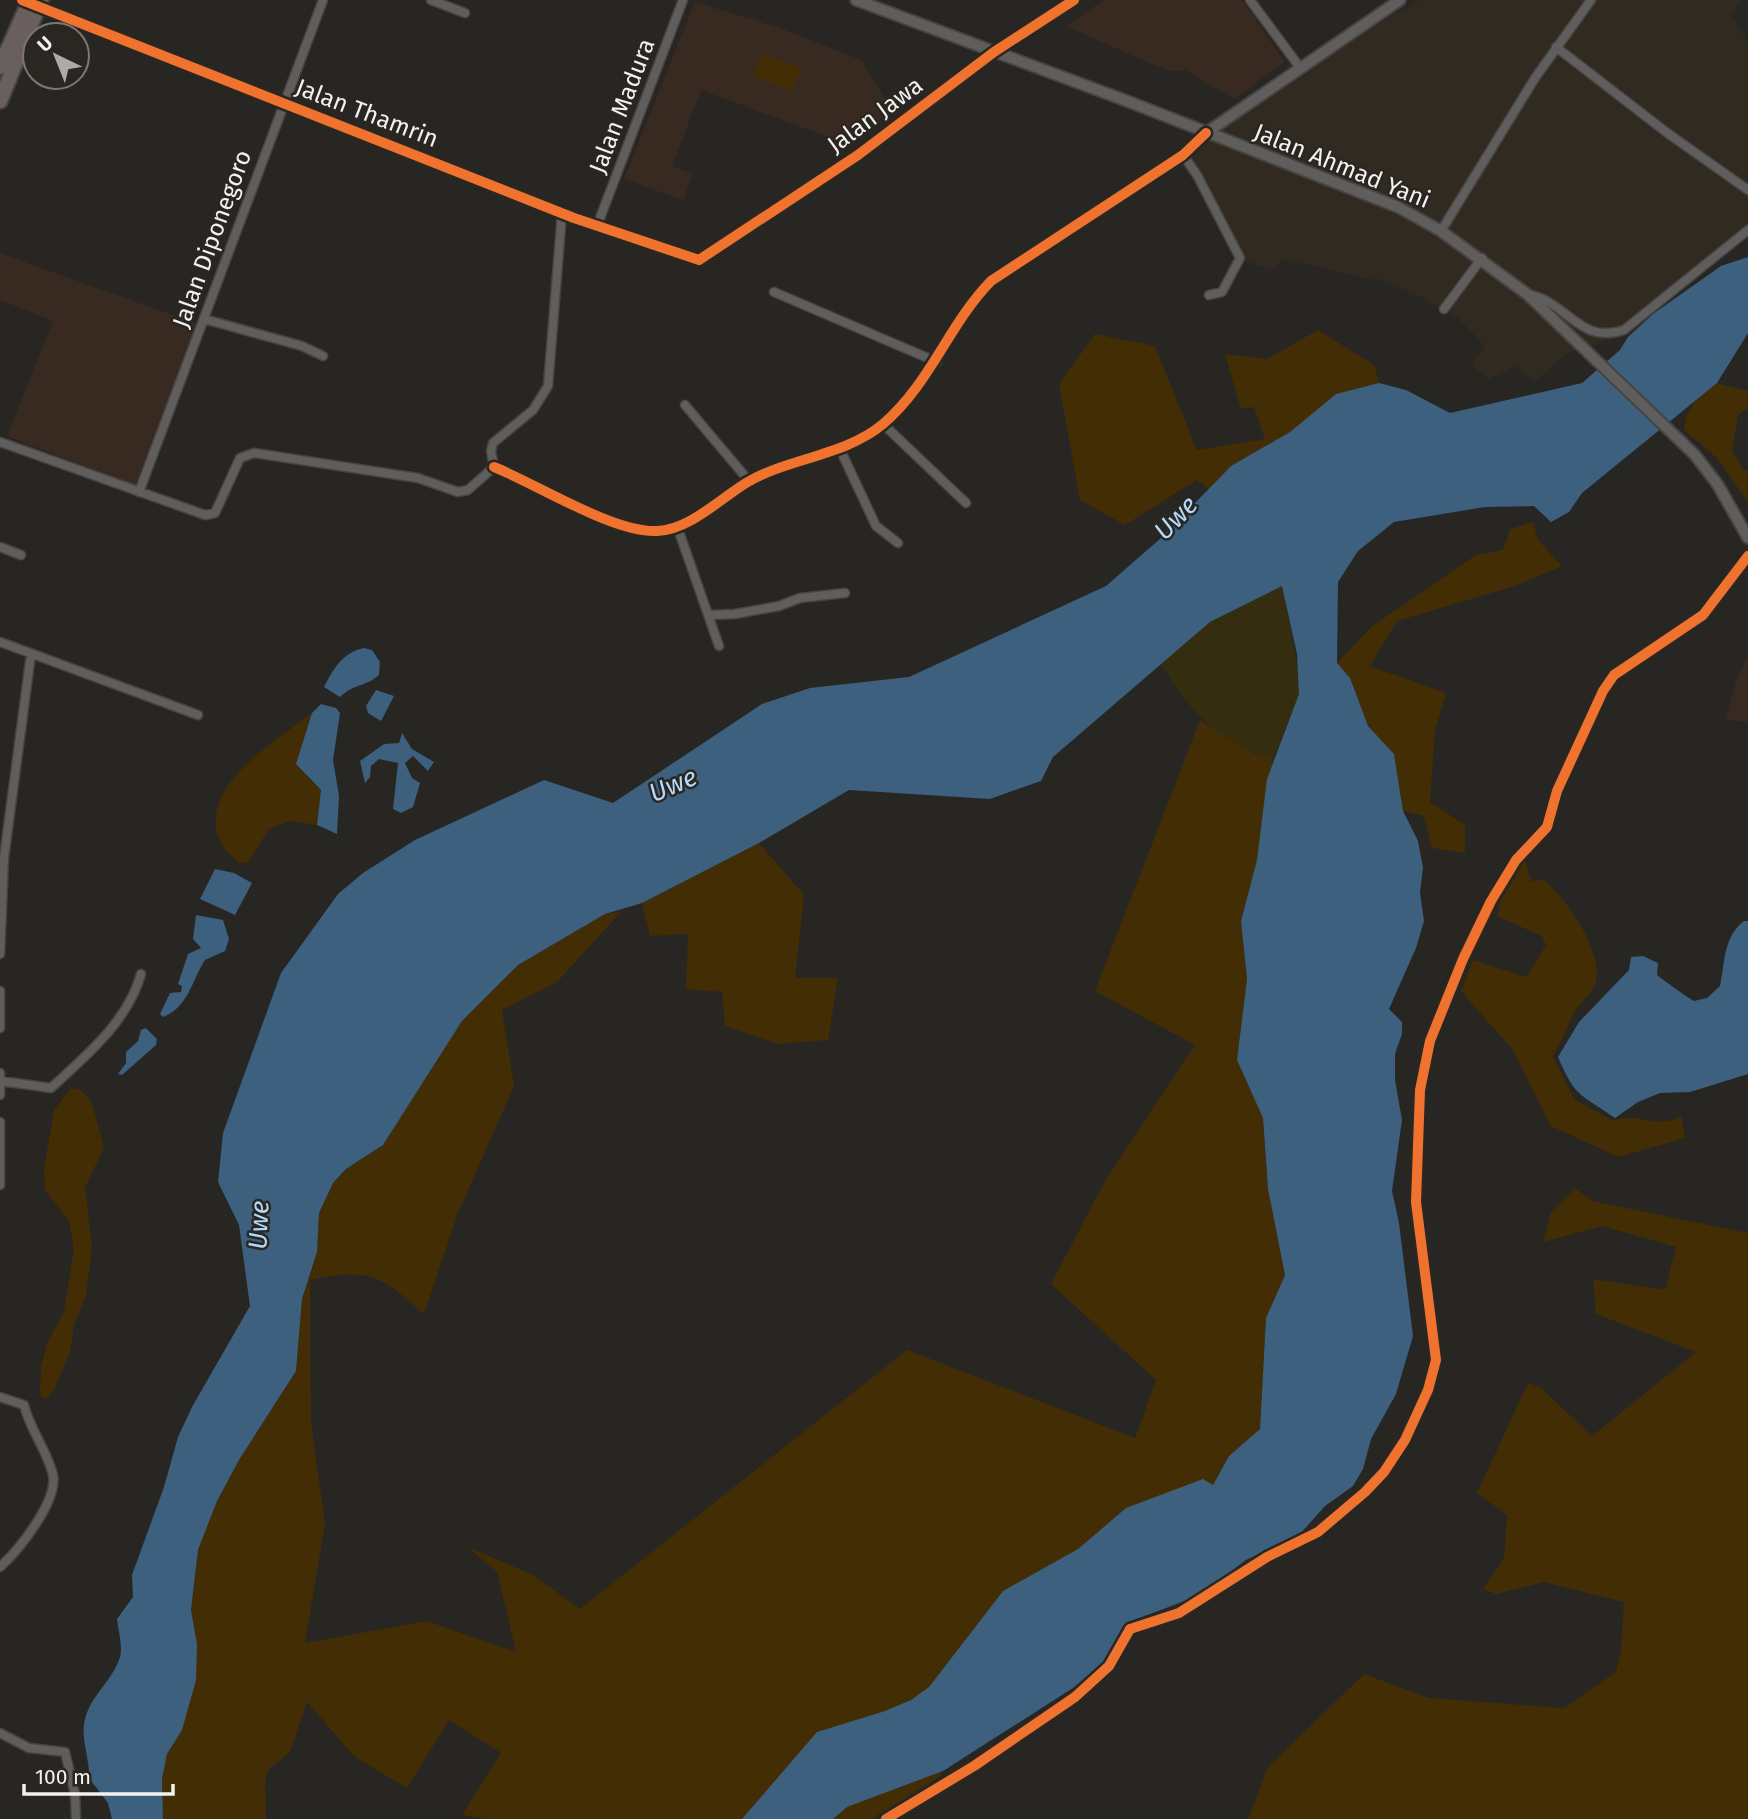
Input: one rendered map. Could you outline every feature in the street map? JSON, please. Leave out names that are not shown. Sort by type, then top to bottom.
[{"type":"highway","points":[[0,67],[32,2]]},
{"type":"highway","points":[[0,102],[32,2]]},
{"type":"street","name":"Jalan Diponegoro","points":[[139,492],[282,103],[323,0]]},
{"type":"street","points":[[431,0],[465,13]]},
{"type":"street","name":"Jalan Madura","points":[[597,226],[683,0]]},
{"type":"street","name":"Jalan Ahmad Yani","points":[[856,0],[1398,207],[1441,231],[1482,258],[1527,294],[1695,455],[1718,485],[1748,538]]},
{"type":"street","name":"Jalan Jawa","points":[[699,260],[858,155],[995,52],[1074,0]]},
{"type":"street","points":[[1250,0],[1301,69]]},
{"type":"street","points":[[494,467],[606,518],[657,531],[677,526],[748,481],[863,437],[883,424],[937,362],[968,305],[992,281],[1183,155],[1206,133],[1400,0]]},
{"type":"street","points":[[1441,231],[1556,47],[1591,0]]},
{"type":"street","name":"Jalan Thamrin","points":[[32,2],[562,213],[699,260]]},
{"type":"street","points":[[1556,47],[1666,132],[1748,190]]},
{"type":"street","points":[[1183,155],[1197,175],[1240,258],[1222,292],[1209,296]]},
{"type":"street","points":[[494,467],[491,451],[493,443],[533,410],[548,386],[562,213]]},
{"type":"street","points":[[1527,294],[1552,304],[1593,333],[1606,336],[1624,330],[1748,230]]},
{"type":"street","points":[[1444,309],[1482,258]]},
{"type":"street","points":[[774,292],[937,362]]},
{"type":"street","points":[[204,319],[302,346],[323,356]]},
{"type":"street","points":[[685,405],[748,481]]},
{"type":"street","points":[[883,424],[966,503]]},
{"type":"street","points":[[0,442],[205,514],[215,513],[240,458],[254,453],[418,478],[458,492],[468,491],[494,467]]},
{"type":"street","points":[[839,447],[876,526],[898,543]]},
{"type":"street","points":[[677,526],[719,646]]},
{"type":"street","points":[[0,547],[21,555]]},
{"type":"street","points":[[886,1819],[1075,1697],[1109,1666],[1130,1629],[1179,1613],[1267,1557],[1318,1532],[1356,1501],[1395,1456],[1428,1390],[1436,1360],[1416,1202],[1420,1090],[1430,1041],[1463,959],[1491,901],[1516,860],[1547,827],[1567,767],[1603,691],[1614,675],[1703,615],[1748,556]]},
{"type":"street","points":[[710,615],[735,614],[779,606],[800,598],[845,593]]},
{"type":"street","points":[[0,642],[198,715]]},
{"type":"street","points":[[0,954],[4,858],[31,654]]},
{"type":"street","points":[[1,1081],[51,1088],[114,1024],[135,997],[141,974]]},
{"type":"street","points":[[0,991],[0,1028]]},
{"type":"street","points":[[0,1073],[0,1095]]},
{"type":"street","points":[[0,1122],[0,1185]]},
{"type":"street","points":[[0,1397],[24,1405],[29,1427],[45,1454],[54,1478],[38,1519],[21,1546],[0,1567]]},
{"type":"street","points":[[0,1733],[29,1748],[65,1752],[75,1794],[76,1819]]},
{"type":"shaded area","points":[[1104,0],[1242,0],[1285,62],[1234,99],[1185,70],[1172,71],[1149,63],[1066,26]]},
{"type":"shaded area","points":[[1420,0],[1741,0],[1731,15],[1748,42],[1748,234],[1616,337],[1566,354],[1534,382],[1516,366],[1489,379],[1471,365],[1485,346],[1455,315],[1417,295],[1371,276],[1370,279],[1282,259],[1272,271],[1243,259],[1186,152],[1328,52]]},
{"type":"shaded area","points":[[695,2],[780,28],[861,60],[892,111],[845,143],[701,90],[672,166],[693,174],[683,200],[624,179]]},
{"type":"shaded area","points":[[761,53],[802,68],[792,91],[753,76]]},
{"type":"shaded area","points":[[0,253],[197,324],[135,485],[7,436],[53,321],[0,300]]},
{"type":"shaded area","points":[[1318,330],[1374,365],[1379,383],[1336,394],[1290,432],[1231,466],[1209,489],[1197,480],[1125,525],[1080,500],[1059,384],[1095,334],[1155,346],[1197,450],[1265,439],[1254,407],[1241,409],[1225,354],[1267,359]]},
{"type":"shaded area","points":[[1717,383],[1748,391],[1748,408],[1738,415],[1732,451],[1744,471],[1748,469],[1748,502],[1717,458],[1684,430],[1691,408]]},
{"type":"shaded area","points":[[1533,522],[1538,540],[1562,566],[1515,586],[1397,621],[1370,666],[1446,693],[1435,729],[1430,802],[1465,825],[1465,853],[1432,848],[1424,816],[1403,811],[1394,754],[1368,726],[1337,663],[1371,627],[1476,555],[1503,550],[1510,529]]},
{"type":"shaded area","points":[[1748,656],[1748,722],[1725,719],[1737,679]]},
{"type":"shaded area","points":[[312,713],[305,735],[306,776],[321,790],[317,825],[290,821],[269,829],[248,862],[239,863],[221,843],[216,823],[219,803],[228,785],[243,768]]},
{"type":"shaded area","points":[[1200,720],[1251,752],[1273,759],[1257,861],[1241,921],[1247,979],[1237,1060],[1263,1118],[1268,1189],[1285,1275],[1266,1318],[1260,1429],[1229,1456],[1213,1485],[1126,1508],[1078,1549],[1003,1591],[929,1687],[911,1700],[885,1711],[818,1732],[742,1819],[486,1819],[462,1815],[501,1753],[449,1720],[407,1788],[355,1757],[307,1702],[290,1752],[268,1770],[265,1782],[266,1819],[163,1819],[162,1779],[167,1754],[182,1730],[197,1644],[191,1610],[198,1550],[217,1501],[239,1460],[296,1371],[302,1299],[317,1252],[319,1213],[333,1183],[347,1169],[383,1145],[462,1021],[518,965],[605,914],[621,912],[557,982],[502,1010],[514,1086],[458,1213],[424,1314],[396,1290],[373,1278],[347,1275],[310,1280],[311,1422],[325,1524],[305,1643],[427,1621],[516,1652],[497,1572],[468,1547],[533,1575],[580,1609],[907,1350],[1135,1438],[1156,1380],[1051,1284],[1106,1179],[1195,1045],[1095,991]]},
{"type":"shaded area","points":[[759,843],[804,895],[795,978],[838,978],[828,1040],[778,1044],[725,1026],[722,992],[686,989],[688,934],[650,936],[642,903]]},
{"type":"shaded area","points":[[1525,860],[1531,881],[1544,880],[1572,912],[1589,941],[1597,970],[1594,986],[1574,1013],[1553,1056],[1574,1099],[1613,1121],[1630,1118],[1664,1122],[1681,1116],[1685,1138],[1618,1157],[1551,1126],[1513,1050],[1461,991],[1473,960],[1527,977],[1546,945],[1542,936],[1497,916],[1500,902]]},
{"type":"shaded area","points":[[71,1088],[81,1090],[92,1103],[104,1148],[85,1187],[92,1248],[86,1295],[74,1325],[70,1352],[54,1390],[46,1399],[40,1396],[41,1367],[47,1344],[64,1311],[74,1249],[69,1221],[45,1190],[44,1169],[54,1110]]},
{"type":"shaded area","points":[[1575,1188],[1592,1201],[1748,1233],[1748,1819],[1248,1819],[1268,1767],[1364,1674],[1429,1698],[1564,1708],[1616,1672],[1621,1650],[1624,1602],[1544,1582],[1496,1594],[1483,1589],[1504,1558],[1507,1515],[1477,1493],[1528,1383],[1540,1387],[1592,1436],[1696,1352],[1596,1314],[1593,1279],[1665,1290],[1676,1247],[1602,1226],[1543,1242],[1551,1212]]},
{"type":"shaded area","points":[[940,1762],[941,1776],[872,1819],[833,1819],[847,1807]]},
{"type":"sand","points":[[1283,585],[1300,682],[1299,695],[1273,759],[1237,744],[1207,723],[1183,696],[1161,664],[1210,622]]},
{"type":"water","name":"Uwe","points":[[1748,257],[1748,333],[1717,383],[1582,493],[1569,512],[1551,522],[1534,506],[1485,507],[1394,522],[1358,551],[1338,582],[1337,663],[1350,678],[1368,726],[1394,754],[1403,811],[1418,841],[1423,868],[1420,893],[1424,921],[1416,948],[1389,1009],[1402,1022],[1402,1034],[1395,1054],[1395,1080],[1402,1120],[1392,1191],[1399,1223],[1413,1336],[1396,1394],[1371,1439],[1363,1469],[1353,1486],[1325,1506],[1300,1534],[1246,1560],[1198,1596],[1126,1623],[1104,1662],[1073,1688],[943,1771],[847,1807],[833,1819],[742,1819],[817,1732],[885,1711],[911,1700],[929,1687],[1003,1591],[1078,1549],[1126,1508],[1203,1479],[1213,1485],[1229,1456],[1260,1429],[1266,1318],[1285,1275],[1268,1189],[1263,1118],[1237,1060],[1247,979],[1241,921],[1257,860],[1267,779],[1299,694],[1297,654],[1282,586],[1210,622],[1053,757],[1041,781],[990,799],[849,790],[759,843],[642,903],[605,914],[518,965],[462,1021],[383,1145],[346,1169],[333,1183],[319,1213],[317,1252],[302,1299],[296,1371],[239,1460],[217,1501],[198,1550],[191,1610],[197,1644],[196,1680],[182,1730],[167,1754],[162,1779],[163,1819],[112,1819],[108,1803],[89,1778],[85,1719],[92,1702],[120,1657],[117,1619],[133,1597],[132,1575],[164,1487],[178,1437],[192,1407],[250,1306],[239,1225],[218,1182],[223,1133],[281,973],[338,894],[363,873],[415,840],[544,780],[613,803],[762,704],[810,688],[909,677],[1106,586],[1161,538],[1231,466],[1290,432],[1336,394],[1379,383],[1406,390],[1450,413],[1582,383],[1620,350],[1628,337],[1653,314],[1721,266]]},
{"type":"water","points":[[364,648],[372,650],[380,662],[379,675],[340,697],[324,687],[344,658]]},
{"type":"water","points":[[376,690],[394,696],[381,721],[368,713],[366,706]]},
{"type":"water","points":[[321,704],[336,708],[340,713],[333,760],[339,796],[337,834],[317,825],[321,790],[296,764],[312,713]]},
{"type":"water","points":[[402,733],[412,749],[434,762],[428,771],[413,756],[405,763],[412,778],[420,783],[413,807],[401,813],[393,809],[398,763],[379,759],[371,766],[370,777],[365,783],[360,761],[384,744],[399,743]]},
{"type":"water","points":[[215,869],[234,873],[252,883],[235,915],[200,899]]},
{"type":"water","points":[[196,915],[223,920],[229,939],[225,951],[205,960],[184,1000],[163,1017],[160,1014],[170,993],[181,992],[182,986],[178,984],[188,954],[201,948],[193,939]]},
{"type":"water","points":[[1748,921],[1748,1074],[1690,1092],[1660,1093],[1638,1102],[1615,1118],[1580,1094],[1558,1057],[1579,1022],[1629,970],[1631,957],[1643,956],[1658,963],[1657,975],[1694,1001],[1707,998],[1720,986],[1728,943],[1737,927]]},
{"type":"water","points":[[146,1028],[157,1039],[156,1045],[122,1075],[118,1074],[126,1063],[126,1052],[138,1041],[141,1030]]},
{"type":"cycle path","points":[[22,0],[574,218],[699,260],[858,155],[994,52],[1074,0]]},
{"type":"cycle path","points":[[494,467],[597,516],[639,530],[669,529],[692,520],[746,483],[779,468],[851,443],[883,424],[914,391],[963,316],[991,281],[1183,155],[1206,133]]},
{"type":"cycle path","points":[[886,1819],[974,1766],[1075,1697],[1109,1666],[1130,1629],[1179,1613],[1267,1557],[1318,1532],[1384,1472],[1405,1440],[1428,1390],[1436,1360],[1416,1202],[1420,1090],[1430,1041],[1463,959],[1491,901],[1516,860],[1547,827],[1557,791],[1603,691],[1614,675],[1703,615],[1748,556]]}]
